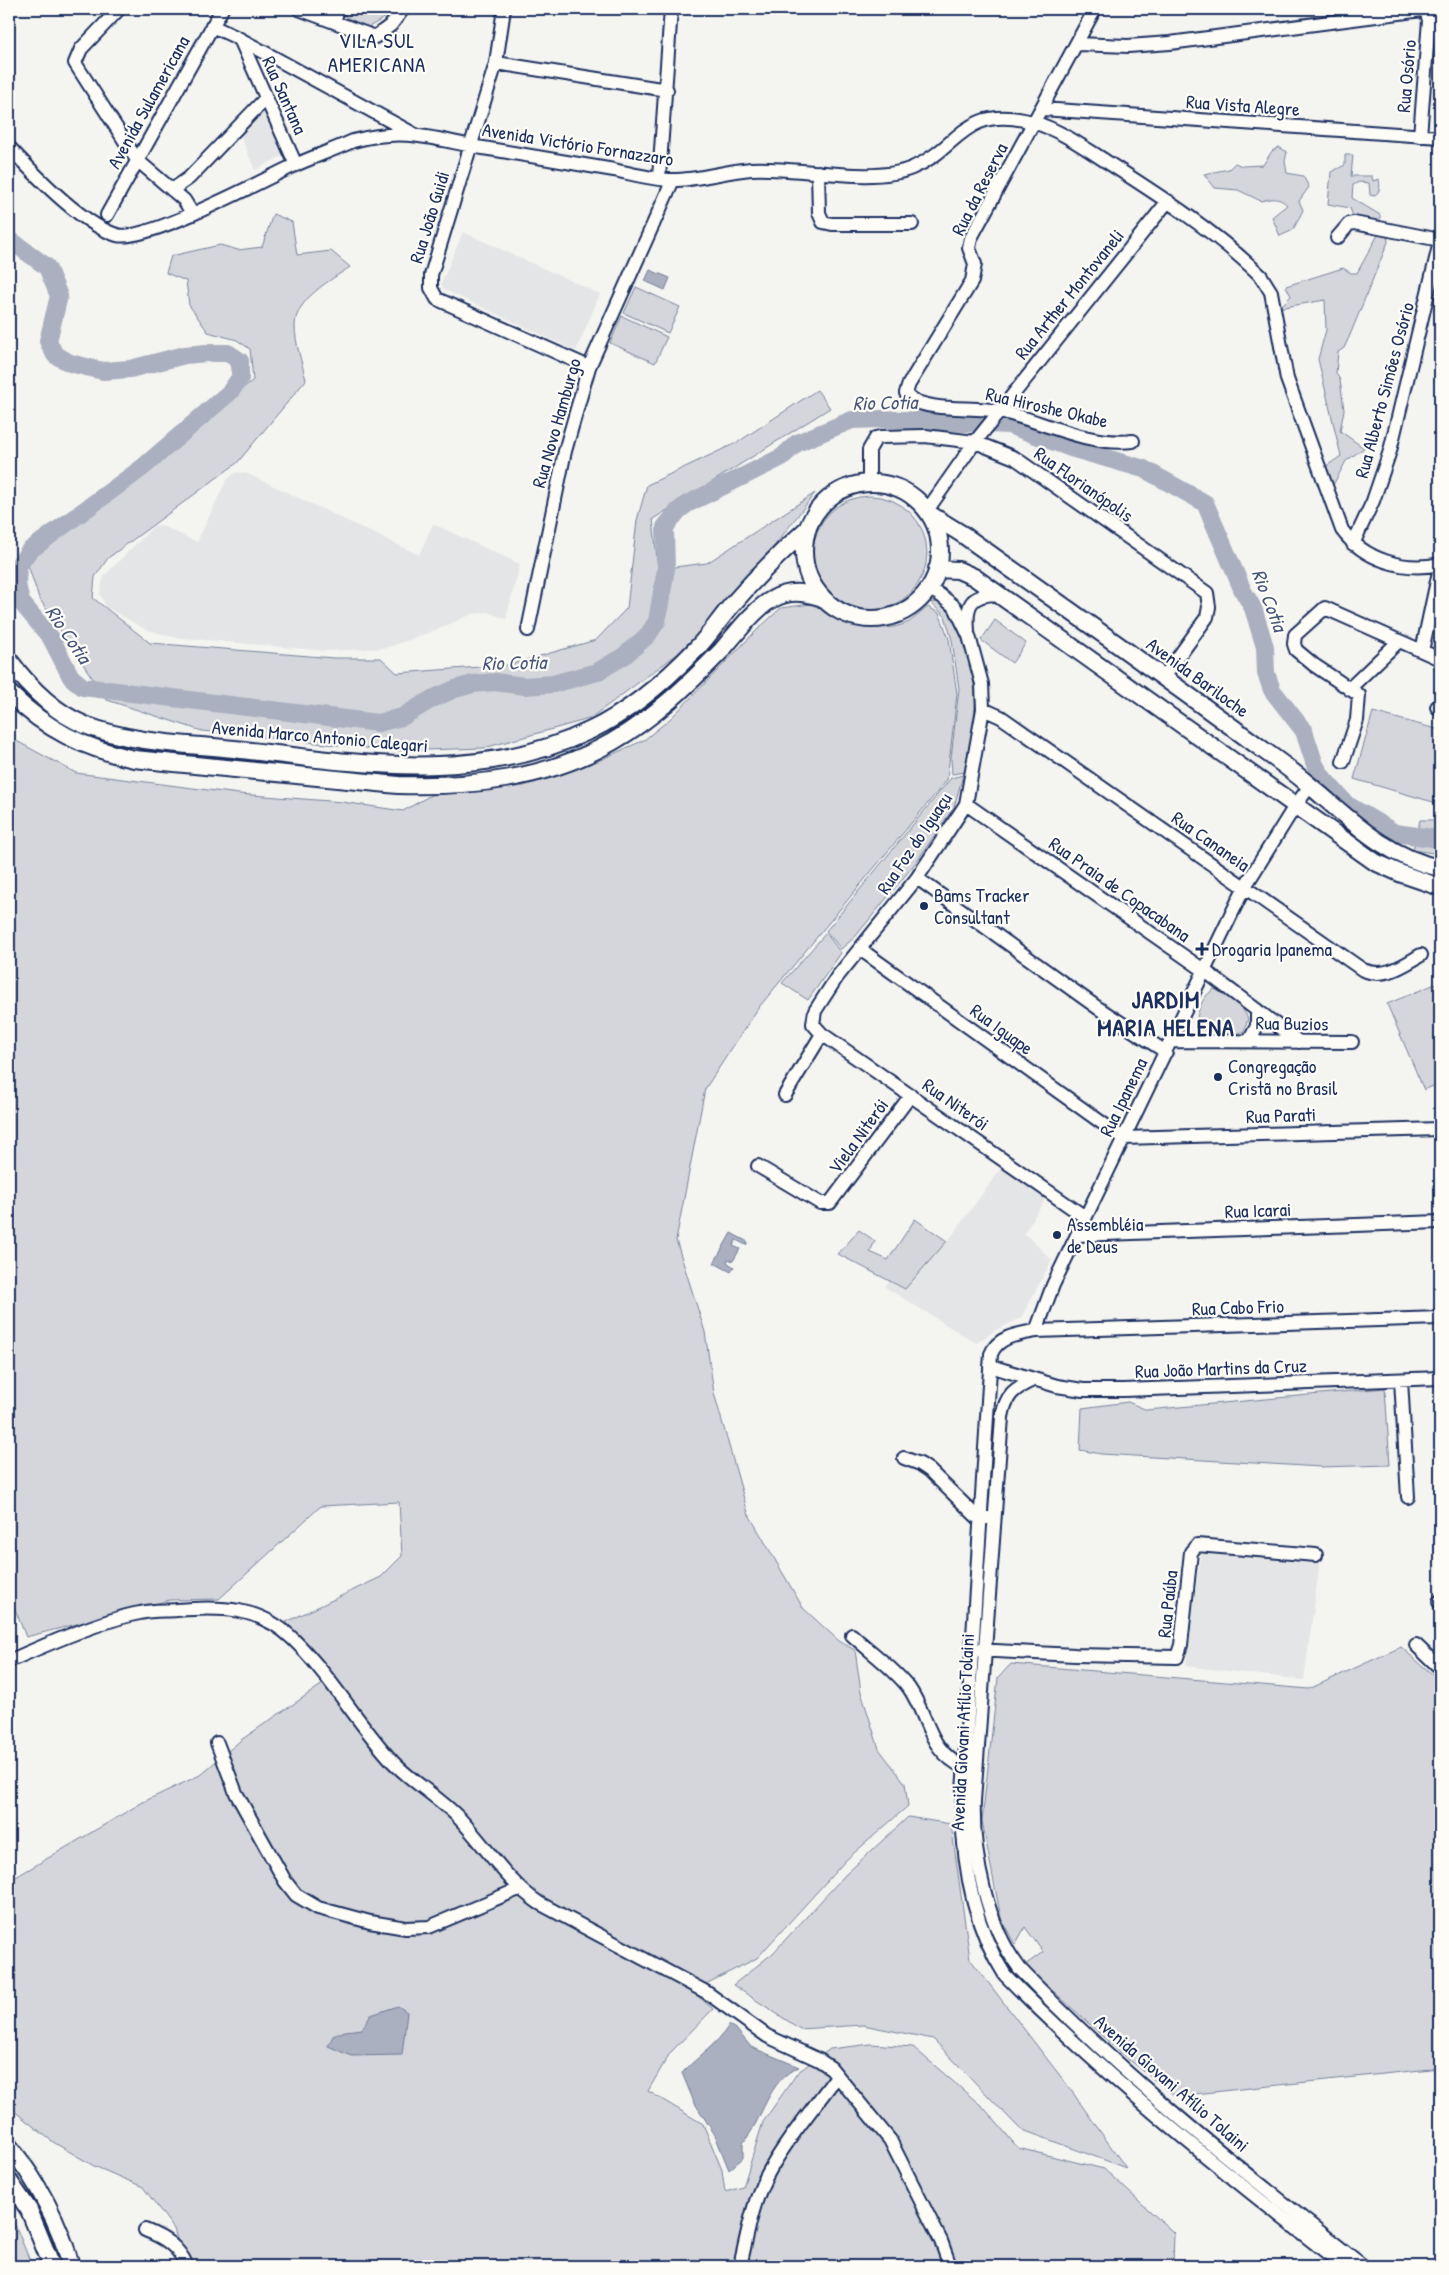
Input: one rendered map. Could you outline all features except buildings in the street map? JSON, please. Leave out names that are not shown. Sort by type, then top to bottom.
[{"type":"main road","points":[[9,693],[28,712],[76,742],[103,752],[134,759],[398,785],[442,786],[484,784],[524,776],[573,760],[611,743],[651,718],[692,681],[771,599],[791,592],[803,592],[820,597],[850,615],[867,618],[885,617],[902,611],[916,602],[928,588],[937,569],[939,547],[929,512],[911,494],[891,485],[869,483],[846,489],[826,501],[808,528],[804,546],[805,564],[810,581],[820,597]]},
{"type":"main road","name":"Avenida Bariloche","points":[[929,512],[1164,677],[1310,786],[1359,829],[1394,852],[1415,862],[1440,868]]},
{"type":"main road","name":"Avenida Marco Antonio Calegari","points":[[9,660],[22,678],[44,700],[84,724],[114,734],[378,764],[444,765],[484,763],[518,756],[561,743],[592,730],[624,710],[697,649],[732,606],[782,551],[808,528]]},
{"type":"main road","points":[[937,569],[948,568],[966,572],[1375,862],[1402,874],[1440,887]]},
{"type":"main road","points":[[9,2146],[18,2156],[56,2223],[71,2266]]},
{"type":"main road","points":[[9,2181],[29,2210],[52,2266]]},
{"type":"street","points":[[119,9],[81,49],[75,63],[137,160],[184,200],[192,213]]},
{"type":"street","name":"Avenida Sulamericana","points":[[107,215],[222,9]]},
{"type":"street","points":[[299,9],[373,36],[378,36],[391,25],[403,9]]},
{"type":"street","points":[[334,22],[338,9]]},
{"type":"street","name":"Rua João Guidi","points":[[504,9],[496,63],[431,275],[431,288],[437,299],[589,367]]},
{"type":"street","points":[[659,178],[667,90],[671,9]]},
{"type":"street","name":"Rua da Reserva","points":[[909,384],[966,294],[975,264],[969,244],[1095,9]]},
{"type":"street","name":"Rua Osório","points":[[1077,44],[1128,46],[1170,43],[1419,10],[1426,11],[1429,20],[1420,136]]},
{"type":"street","points":[[212,26],[240,39],[415,134]]},
{"type":"street","name":"Rua Santana","points":[[240,39],[296,165]]},
{"type":"street","points":[[496,63],[667,90]]},
{"type":"street","points":[[172,190],[189,178],[266,98]]},
{"type":"street","name":"Rua Vista Alegre","points":[[1042,109],[1440,137]]},
{"type":"street","name":"Avenida Victório Fornazzaro","points":[[9,147],[67,203],[102,229],[119,236],[130,236],[192,213],[353,141],[378,134],[415,134],[471,146],[673,180],[751,169],[782,168],[818,172],[874,174],[909,170],[926,162],[969,126],[981,120],[1005,118],[1050,126],[1168,201],[1251,266],[1261,276],[1271,292],[1287,379],[1328,496],[1342,530],[1353,544],[1374,556],[1404,566],[1419,568],[1440,566]]},
{"type":"street","points":[[818,172],[818,213],[822,222],[832,224],[912,224]]},
{"type":"street","name":"Rua Novo Hamburgo","points":[[528,630],[563,460],[589,367],[673,180]]},
{"type":"street","name":"Rua Arther Montovaneli","points":[[929,512],[984,430],[1168,201]]},
{"type":"street","points":[[1337,238],[1349,224],[1354,224],[1440,241]]},
{"type":"street","name":"Rua Alberto Simões Osório","points":[[1353,544],[1373,501],[1390,451],[1440,241]]},
{"type":"street","name":"Rua Hiroshe Okabe","points":[[909,384],[906,393],[909,398],[921,404],[998,413],[1081,436],[1122,442],[1132,441]]},
{"type":"street","name":"Rua Florianópolis","points":[[869,483],[868,450],[876,438],[926,436],[975,442],[1015,458],[1207,592],[1209,607],[1207,617],[1164,677]]},
{"type":"street","points":[[1422,650],[1440,566]]},
{"type":"street","name":"Rua Foz do Iguaçu","points":[[928,588],[940,594],[954,607],[969,636]]},
{"type":"street","name":"Rua Foz do Iguaçu","points":[[813,1018],[837,977],[917,878],[966,804],[984,709],[980,676],[969,636],[970,604],[979,597],[996,594]]},
{"type":"street","points":[[1343,762],[1357,720],[1359,695],[1302,655],[1294,644],[1295,635],[1325,608],[1440,659]]},
{"type":"street","points":[[1349,689],[1399,641]]},
{"type":"street","name":"Rua Cananeia","points":[[984,709],[1001,717],[1351,963],[1373,975],[1385,974],[1421,955]]},
{"type":"street","name":"Rua Ipanema","points":[[1036,1331],[1052,1285],[1206,971],[1244,888],[1295,806],[1310,786]]},
{"type":"street","name":"Rua Praia de Copacabana","points":[[966,804],[1206,971],[1299,1042]]},
{"type":"street","points":[[917,878],[1098,1008],[1166,1052]]},
{"type":"street","name":"Rua Iguape","points":[[860,949],[1123,1138]]},
{"type":"street","points":[[1249,1041],[1257,1026],[1257,1010]]},
{"type":"street","name":"Rua Niterói","points":[[813,1018],[816,1029],[822,1034],[1085,1217]]},
{"type":"street","points":[[785,1094],[822,1034]]},
{"type":"street","name":"Rua Buzios","points":[[1172,1041],[1352,1042]]},
{"type":"street","name":"Viela Niterói","points":[[758,1166],[820,1203],[825,1204],[835,1199],[911,1095]]},
{"type":"street","name":"Rua Parati","points":[[1123,1138],[1440,1129]]},
{"type":"street","name":"Rua Icarai","points":[[1077,1234],[1440,1222]]},
{"type":"street","name":"Rua Cabo Frio","points":[[1036,1331],[1440,1318]]},
{"type":"street","points":[[990,1360],[998,1343],[1006,1338],[1036,1331]]},
{"type":"street","name":"Rua João Martins da Cruz","points":[[990,1360],[1005,1371],[1033,1380],[1084,1390],[1440,1378]]},
{"type":"street","name":"Avenida Giovani Atílio Tolaini","points":[[990,1360],[986,1650],[973,1827],[975,1846],[999,1934],[1009,1955],[1036,1986],[1168,2110],[1363,2266]]},
{"type":"street","name":"Avenida Giovani Atílio Tolaini","points":[[1033,1380],[1017,1387],[1010,1393],[1005,1402],[972,1649],[962,1808],[962,1841],[984,1936],[1005,1975],[1109,2075],[1170,2128],[1344,2266]]},
{"type":"street","points":[[1401,1380],[1408,1497]]},
{"type":"street","points":[[904,1458],[914,1461],[928,1470],[976,1516],[988,1518]]},
{"type":"street","name":"Rua Paúba","points":[[986,1650],[1177,1657],[1181,1645],[1191,1552],[1197,1545],[1316,1555]]},
{"type":"street","points":[[9,1661],[82,1632],[140,1613],[235,1608],[257,1614],[273,1623],[292,1638],[324,1673],[392,1761],[458,1817],[519,1889],[539,1903],[706,1992],[767,2036],[826,2063],[890,2140],[941,2241],[950,2266]]},
{"type":"street","points":[[852,1635],[909,1689],[936,1745],[951,1761],[965,1768]]},
{"type":"street","points":[[1416,1645],[1440,1668]]},
{"type":"street","points":[[972,1649],[986,1650]]},
{"type":"street","points":[[217,1743],[236,1793],[285,1880],[296,1895],[312,1905],[370,1922],[418,1929],[429,1927],[519,1889]]},
{"type":"street","points":[[740,2266],[754,2208],[765,2178],[785,2146],[837,2076]]},
{"type":"street","points":[[145,2230],[164,2238],[175,2246],[188,2266]]},
{"type":"shaded area","points":[[346,9],[394,9],[393,13],[367,28],[343,15]]},
{"type":"shaded area","points":[[264,108],[284,155],[255,170],[239,132]]},
{"type":"shaded area","points":[[1279,147],[1287,152],[1285,161],[1287,173],[1303,176],[1309,187],[1299,201],[1303,210],[1293,230],[1280,236],[1272,217],[1287,205],[1284,202],[1275,199],[1261,201],[1238,190],[1215,188],[1204,174],[1229,169],[1235,163],[1242,166],[1263,165],[1272,151]]},
{"type":"shaded area","points":[[1345,155],[1353,155],[1351,176],[1372,176],[1373,181],[1379,179],[1379,190],[1374,196],[1370,195],[1369,183],[1359,182],[1353,185],[1352,198],[1380,215],[1380,225],[1354,219],[1350,208],[1328,204],[1331,172],[1345,165]]},
{"type":"shaded area","points":[[273,214],[292,222],[297,255],[331,251],[350,267],[315,291],[301,307],[297,316],[295,326],[296,339],[306,380],[237,463],[108,558],[95,577],[93,598],[150,643],[334,658],[381,658],[397,673],[508,665],[596,640],[627,608],[637,520],[647,485],[738,442],[817,390],[830,408],[653,519],[658,569],[707,563],[815,493],[756,570],[680,652],[589,719],[484,748],[394,751],[202,731],[107,700],[39,598],[27,562],[253,380],[250,349],[237,340],[208,332],[189,305],[186,281],[166,273],[171,256],[220,245],[238,250],[262,247]]},
{"type":"shaded area","points":[[463,232],[600,294],[576,351],[445,290],[441,284]]},
{"type":"shaded area","points":[[1379,233],[1387,234],[1388,242],[1350,335],[1344,348],[1338,352],[1336,373],[1340,380],[1344,410],[1340,431],[1364,448],[1346,461],[1332,487],[1325,467],[1341,456],[1318,359],[1326,330],[1325,300],[1279,308],[1291,296],[1286,286],[1343,268],[1351,273],[1357,273]]},
{"type":"shaded area","points":[[636,287],[680,307],[668,333],[624,313]]},
{"type":"shaded area","points":[[622,316],[667,337],[655,363],[610,343]]},
{"type":"shaded area","points":[[236,472],[248,474],[419,555],[433,524],[520,564],[506,619],[487,612],[472,614],[436,630],[386,648],[326,651],[173,637],[145,629],[106,607],[100,594],[104,576],[154,526],[160,525],[197,542],[226,481]]},
{"type":"shaded area","points":[[870,496],[892,500],[902,505],[918,521],[923,531],[927,553],[923,575],[918,585],[902,601],[892,606],[870,610],[848,606],[838,601],[822,585],[817,575],[813,553],[817,531],[822,521],[838,505],[848,500]]},
{"type":"shaded area","points":[[930,602],[946,603],[969,659],[975,704],[972,738],[965,772],[952,774],[951,758],[959,689],[952,640],[945,616]]},
{"type":"shaded area","points":[[811,604],[858,624],[884,628],[909,622],[928,607],[939,613],[949,639],[957,694],[947,780],[759,1007],[705,1089],[676,1240],[705,1332],[714,1393],[748,1513],[803,1608],[839,1641],[855,1650],[861,1692],[879,1749],[905,1783],[908,1806],[846,1860],[757,1958],[692,1991],[713,2009],[670,2053],[648,2091],[703,2124],[722,2170],[725,2192],[743,2187],[763,2122],[798,2072],[830,2049],[871,2044],[913,2047],[984,2108],[1018,2148],[1104,2169],[1174,2233],[1173,2266],[185,2266],[174,2229],[143,2187],[94,2166],[53,2142],[9,2107],[9,1881],[143,1802],[200,1775],[241,1740],[333,1677],[313,1649],[286,1622],[381,1577],[402,1556],[399,1502],[321,1506],[219,1599],[170,1600],[26,1637],[9,1594],[9,737],[76,773],[239,794],[342,802],[403,811],[431,795],[524,786],[598,761],[644,740],[671,718],[781,608]]},
{"type":"shaded area","points":[[995,620],[1026,643],[1012,663],[981,640]]},
{"type":"shaded area","points":[[1373,712],[1440,730],[1440,804],[1354,779]]},
{"type":"shaded area","points":[[963,775],[954,807],[917,861],[855,937],[841,949],[826,931],[951,778]]},
{"type":"shaded area","points":[[1420,820],[1440,820],[1440,854],[1413,850]]},
{"type":"shaded area","points":[[826,933],[841,953],[808,1000],[782,983]]},
{"type":"shaded area","points":[[1440,982],[1440,1083],[1424,1090],[1387,1004]]},
{"type":"shaded area","points":[[1214,989],[1239,1001],[1248,1019],[1244,1031],[1230,1036],[1198,1036],[1197,1016],[1201,1004]]},
{"type":"shaded area","points":[[1002,1167],[1046,1198],[1024,1233],[1052,1260],[1021,1318],[996,1330],[976,1343],[885,1287],[922,1228],[948,1241]]},
{"type":"shaded area","points":[[915,1219],[947,1241],[905,1289],[838,1254],[859,1230],[875,1241],[870,1252],[888,1260]]},
{"type":"shaded area","points":[[1385,1388],[1390,1465],[1321,1467],[1101,1454],[1080,1450],[1082,1408],[1128,1402],[1147,1410]]},
{"type":"shaded area","points":[[1209,1550],[1320,1561],[1304,1680],[1186,1666],[1200,1558],[1202,1553]]},
{"type":"shaded area","points":[[1401,1647],[1440,1681],[1440,2068],[1175,2096],[1123,2055],[1025,1965],[1043,1952],[1025,1927],[1015,1945],[1001,1918],[982,1821],[998,1678],[1011,1664],[1309,1689]]},
{"type":"shaded area","points":[[908,1817],[951,1824],[970,1959],[1068,2086],[1126,2168],[1020,2129],[933,2039],[863,2025],[800,2029],[733,1985],[773,1953],[845,1875]]},
{"type":"shaded area","points":[[9,2216],[14,2222],[32,2266],[9,2266]]},
{"type":"water","points":[[650,270],[670,278],[665,290],[645,281]]},
{"type":"water","points":[[731,1233],[748,1242],[746,1245],[736,1240],[733,1246],[740,1249],[733,1261],[728,1259],[727,1262],[734,1267],[731,1272],[714,1263]]},
{"type":"water","points":[[398,2006],[407,2012],[402,2055],[351,2056],[328,2046],[333,2036],[345,2031],[362,2029],[371,2015]]},
{"type":"water","points":[[729,2025],[737,2030],[751,2047],[799,2067],[789,2073],[773,2090],[750,2134],[743,2143],[743,2158],[729,2170],[715,2135],[694,2102],[682,2073],[713,2044]]},
{"type":"waterway","name":"Rio Cotia","points":[[9,239],[47,267],[59,296],[48,341],[55,355],[70,363],[103,371],[130,369],[185,355],[207,353],[228,353],[240,361],[240,378],[230,392],[142,468],[29,551],[18,566],[17,584],[21,602],[51,638],[71,677],[83,687],[378,723],[402,717],[432,699],[473,684],[495,682],[524,686],[553,684],[597,672],[624,656],[648,635],[657,621],[666,569],[665,527],[678,511],[687,504],[782,457],[797,443],[852,420],[882,419],[1009,425],[1071,448],[1144,469],[1205,503],[1243,591],[1253,608],[1265,647],[1266,673],[1272,690],[1304,731],[1315,765],[1324,779],[1346,804],[1395,833],[1440,839]]},
{"type":"place","name":"Bams Tracker Consultant","points":[[924,906]]},
{"type":"place","name":"Drogaria Ipanema","points":[[1202,949]]},
{"type":"place","name":"Congregação Cristã no Brasil","points":[[1218,1077]]},
{"type":"place","name":"Assembléia de Deus","points":[[1057,1235]]},
{"type":"district","name":"VILA SUL AMERICANA","points":[[377,52]]},
{"type":"district","name":"JARDIM MARIA HELENA","points":[[1166,1013]]}]
